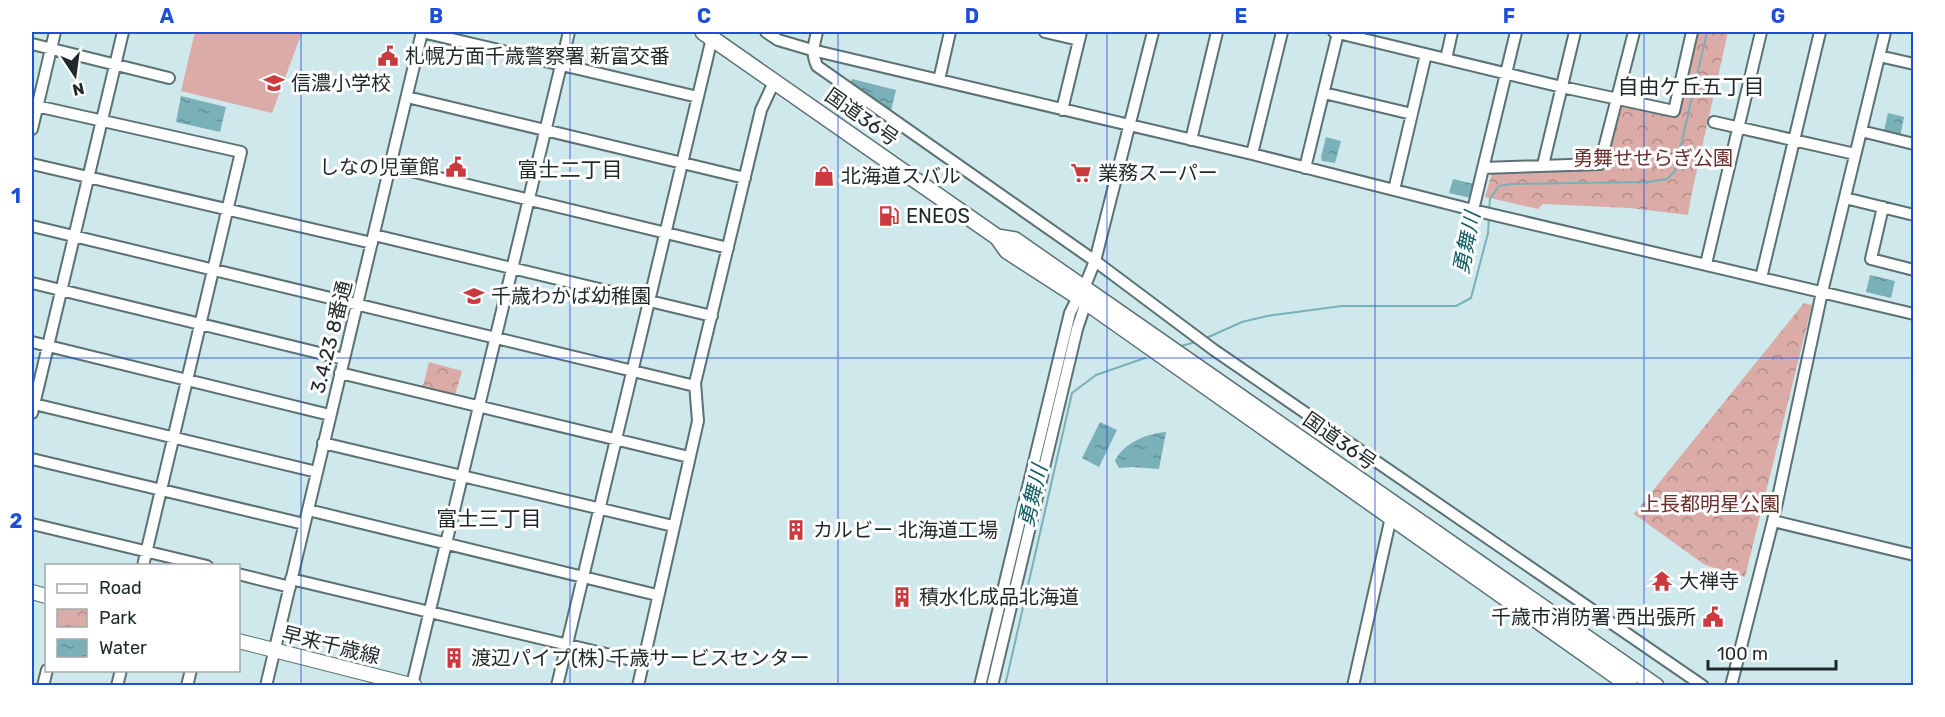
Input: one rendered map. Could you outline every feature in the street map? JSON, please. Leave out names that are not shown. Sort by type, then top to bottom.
[{"type":"highway","name":"国道36号","points":[[707,34],[997,237],[1015,240],[1082,296],[1396,513],[1656,686]]},
{"type":"highway","name":"国道36号","points":[[1396,513],[1630,686]]},
{"type":"main road","name":"早来千歳線","points":[[240,642],[413,685]]},
{"type":"street","points":[[32,129],[34,106],[55,32]]},
{"type":"street","points":[[123,32],[33,409],[174,437],[317,472]]},
{"type":"street","points":[[422,32],[698,97]]},
{"type":"street","name":"3.4.23 8番通","points":[[266,686],[422,32]]},
{"type":"street","points":[[413,685],[569,32]]},
{"type":"street","points":[[766,32],[778,39],[812,50],[1252,154],[1476,211],[1914,314]]},
{"type":"street","points":[[817,32],[812,50],[817,66],[1095,261],[1214,350],[1703,686]]},
{"type":"street","points":[[939,80],[950,32]]},
{"type":"street","points":[[1045,32],[1080,36],[1062,110]]},
{"type":"street","points":[[992,686],[1074,341],[1082,296],[1095,261],[1153,32]]},
{"type":"street","points":[[1191,140],[1217,32]]},
{"type":"street","points":[[1252,154],[1282,32]]},
{"type":"street","points":[[1305,168],[1324,93],[1336,32],[1562,87],[1674,111],[1692,32]]},
{"type":"street","points":[[1446,59],[1452,32]]},
{"type":"street","points":[[1476,211],[1483,168],[1516,32]]},
{"type":"street","points":[[1543,165],[1575,32]]},
{"type":"street","points":[[1483,168],[1600,164],[1634,32]]},
{"type":"street","points":[[1706,264],[1761,32]]},
{"type":"street","points":[[1761,278],[1820,32]]},
{"type":"street","points":[[1731,686],[1773,521],[1822,292],[1885,32]]},
{"type":"street","points":[[558,686],[698,97],[707,34]]},
{"type":"street","points":[[32,44],[169,78]]},
{"type":"street","points":[[1394,190],[1426,54]]},
{"type":"street","points":[[1879,56],[1914,64]]},
{"type":"street","points":[[638,686],[698,421],[695,386],[761,110],[774,82]]},
{"type":"street","points":[[1324,93],[1412,114]]},
{"type":"street","points":[[407,97],[545,132],[745,178]]},
{"type":"street","points":[[34,106],[242,152],[144,564]]},
{"type":"street","points":[[1714,122],[1855,154]]},
{"type":"street","points":[[1861,131],[1914,144]]},
{"type":"street","points":[[32,164],[228,210],[512,268],[712,316]]},
{"type":"street","points":[[390,166],[728,248]]},
{"type":"street","points":[[1845,198],[1914,215]]},
{"type":"street","points":[[1883,207],[1871,259],[1914,270]]},
{"type":"street","points":[[32,226],[695,386]]},
{"type":"street","points":[[32,283],[344,359]]},
{"type":"street","points":[[980,686],[1070,314],[1082,296]]},
{"type":"street","points":[[32,342],[330,415]]},
{"type":"street","points":[[340,373],[689,457]]},
{"type":"street","points":[[323,443],[673,526]]},
{"type":"street","points":[[32,459],[304,524]]},
{"type":"street","points":[[308,510],[657,595]]},
{"type":"street","points":[[1353,686],[1396,513]]},
{"type":"street","points":[[1773,521],[1914,555]]},
{"type":"street","points":[[32,524],[200,564]]},
{"type":"street","points":[[240,574],[429,611],[644,663]]},
{"type":"green space","points":[[195,32],[302,32],[272,113],[181,91]]},
{"type":"green space","name":"勇舞せせらぎ公園","points":[[1698,32],[1728,32],[1688,215],[1630,208],[1543,204],[1538,209],[1485,197],[1492,173],[1604,168],[1621,104],[1679,116]]},
{"type":"green space","name":"上長都明星公園","points":[[1804,303],[1812,305],[1745,577],[1705,565],[1634,514]]},
{"type":"green space","points":[[429,362],[462,371],[455,395],[423,386]]},
{"type":"water","points":[[852,79],[896,90],[891,111],[851,84]]},
{"type":"water","points":[[181,96],[226,107],[220,132],[176,122]]},
{"type":"water","points":[[1888,113],[1904,117],[1900,138],[1883,135]]},
{"type":"water","points":[[1326,137],[1341,141],[1335,163],[1322,161]]},
{"type":"water","points":[[1453,179],[1474,184],[1471,198],[1449,193]]},
{"type":"water","points":[[1870,275],[1895,281],[1891,298],[1866,292]]},
{"type":"water","points":[[1100,422],[1117,430],[1099,467],[1082,458]]},
{"type":"water","points":[[1166,432],[1159,469],[1119,468],[1115,461],[1130,444],[1152,434]]},
{"type":"waterway","name":"勇舞川","points":[[1489,211],[1490,199],[1499,186],[1649,182],[1667,179],[1675,171],[1707,32]]},
{"type":"waterway","name":"勇舞川","points":[[1204,339],[1242,322],[1267,316],[1342,306],[1456,306],[1471,298],[1488,233],[1489,217]]},
{"type":"waterway","name":"勇舞川","points":[[1181,346],[1196,342]]},
{"type":"waterway","name":"勇舞川","points":[[1005,686],[1072,393],[1096,375],[1145,358]]},
{"type":"place","name":"札幌方面千歳警察署 新富交番","points":[[388,56]]},
{"type":"place","name":"信濃小学校","points":[[274,83]]},
{"type":"place","name":"しなの児童館","points":[[456,167]]},
{"type":"place","name":"業務スーパー","points":[[1081,173]]},
{"type":"place","name":"北海道スバル","points":[[824,176]]},
{"type":"place","name":"ENEOS","points":[[889,216]]},
{"type":"place","name":"千歳わかば幼稚園","points":[[474,296]]},
{"type":"place","name":"カルビー 北海道工場","points":[[796,530]]},
{"type":"place","name":"大禅寺","points":[[1662,581]]},
{"type":"place","name":"積水化成品北海道","points":[[902,597]]},
{"type":"place","name":"千歳市消防署 西出張所","points":[[1713,617]]},
{"type":"place","name":"渡辺パイプ(株) 千歳サービスセンター","points":[[454,658]]},
{"type":"district","name":"自由ケ丘五丁目","points":[[1691,87]]},
{"type":"district","name":"富士二丁目","points":[[570,170]]},
{"type":"district","name":"富士三丁目","points":[[489,519]]}]
